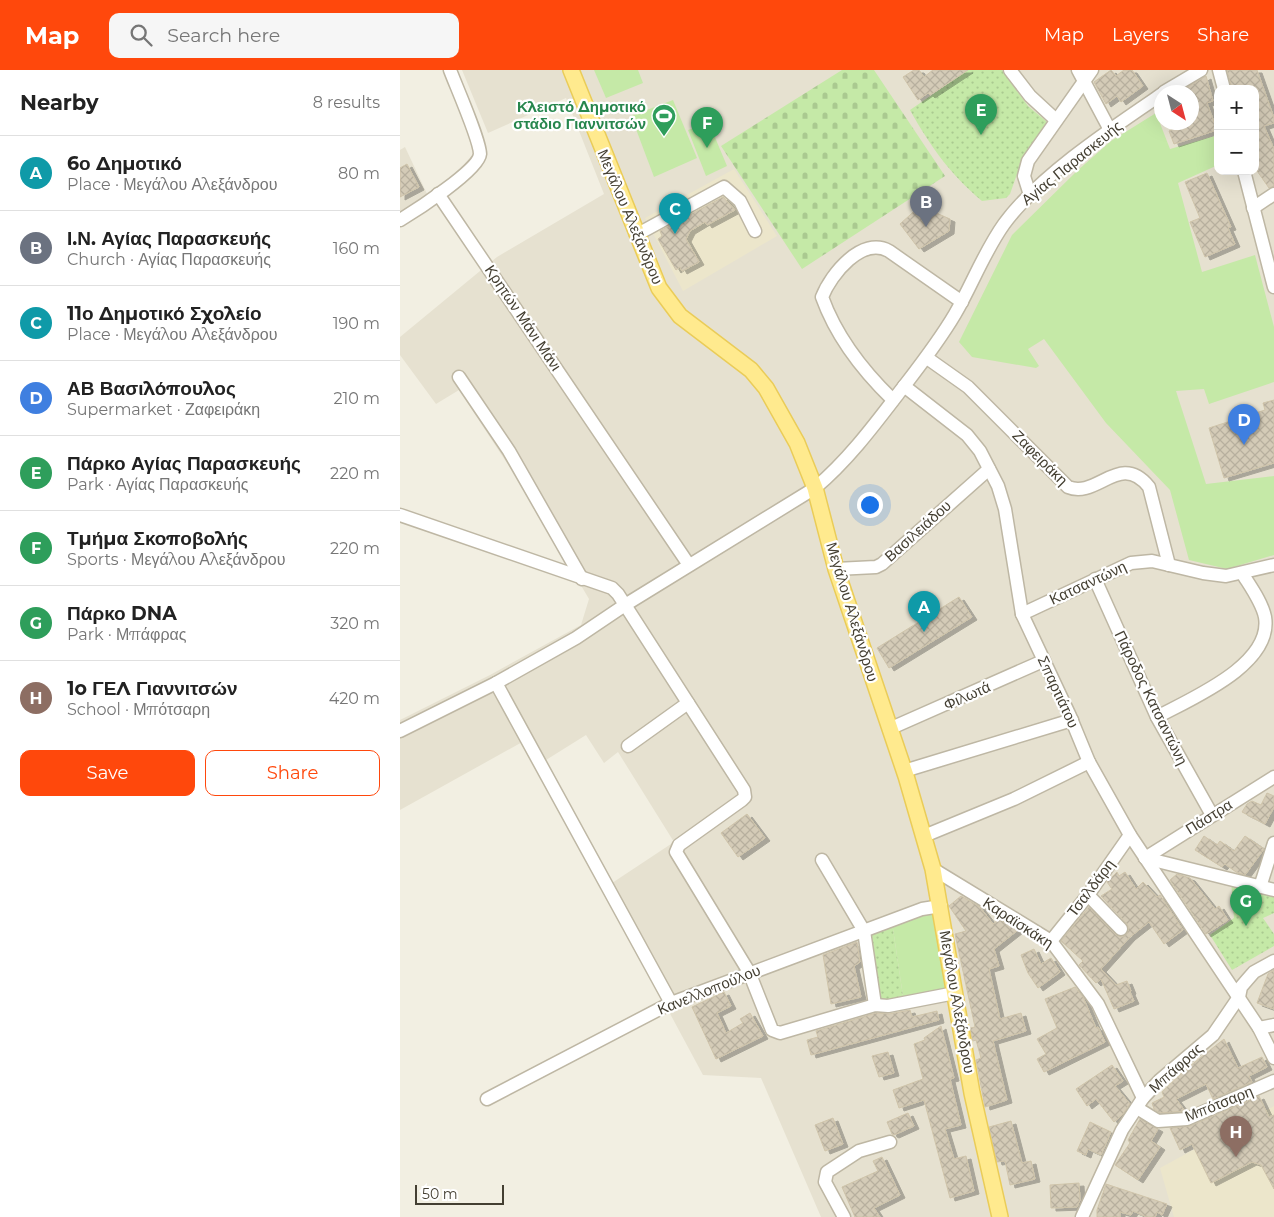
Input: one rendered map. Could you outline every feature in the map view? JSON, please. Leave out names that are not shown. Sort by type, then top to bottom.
[{"type":"main road","name":"Μεγάλου Αλεξάνδρου","points":[[570,70],[659,288],[680,316],[751,370],[766,388],[797,443],[816,488],[836,569],[904,771],[933,869],[972,1093],[1000,1217]]},
{"type":"street","points":[[400,220],[438,194],[474,165],[480,154],[450,70]]},
{"type":"street","points":[[1010,70],[1030,96],[1056,120]]},
{"type":"street","points":[[1030,195],[1025,182],[1024,170],[1056,120],[1081,75],[1092,70]]},
{"type":"street","name":"Αγίας Παρασκευής","points":[[1176,85],[1201,70]]},
{"type":"street","points":[[1219,70],[1223,85]]},
{"type":"street","points":[[1081,75],[1110,130]]},
{"type":"street","name":"Αγίας Παρασκευής","points":[[400,731],[496,683],[576,638],[689,565],[816,488],[842,465],[927,358],[962,302],[993,242],[1017,208],[1030,195],[1110,130],[1154,99]]},
{"type":"street","points":[[1245,175],[1274,287]]},
{"type":"street","points":[[636,235],[724,187],[740,201],[755,231]]},
{"type":"street","name":"Κρητών Μάνι Μάνι","points":[[438,194],[689,565]]},
{"type":"street","points":[[1253,208],[1274,194]]},
{"type":"street","points":[[893,400],[868,374],[831,317],[822,297],[829,284],[849,261],[865,250],[878,246],[889,251],[962,302]]},
{"type":"street","name":"Ζαφειράκη","points":[[927,358],[968,387],[1068,488],[1079,491],[1122,473],[1141,478],[1149,487],[1170,565]]},
{"type":"street","points":[[459,378],[509,451],[582,579]]},
{"type":"street","name":"Σπαρτιάτου","points":[[904,386],[967,435],[974,443],[989,469],[998,486],[1005,509],[1022,614],[1072,720],[1089,762],[1130,835],[1259,1028],[1274,1058]]},
{"type":"street","name":"Βασιλειάδου","points":[[836,569],[882,564],[989,469]]},
{"type":"street","points":[[400,515],[612,588],[625,605],[746,794],[742,800],[679,845],[677,855],[749,972],[772,1030],[776,1032],[875,1005],[888,1006],[955,993]]},
{"type":"street","name":"Κατσαντώνη","points":[[1022,614],[1131,563],[1152,561],[1214,575],[1242,572],[1274,565]]},
{"type":"street","points":[[1157,717],[1223,681],[1236,672],[1256,651],[1264,630],[1265,619],[1262,608],[1242,572]]},
{"type":"street","name":"Πάροδος Κατσαντώνη","points":[[1095,579],[1157,717],[1212,815]]},
{"type":"street","name":"Φιλωτά","points":[[889,729],[1043,660]]},
{"type":"street","points":[[496,683],[671,1003]]},
{"type":"street","points":[[628,746],[688,703]]},
{"type":"street","points":[[904,771],[1072,720]]},
{"type":"street","points":[[924,836],[1014,799],[1089,762]]},
{"type":"street","name":"Πάστρα","points":[[1145,858],[1274,777]]},
{"type":"street","name":"Τσαλδάρη","points":[[1051,941],[1088,895],[1130,835]]},
{"type":"street","points":[[1260,887],[1274,843]]},
{"type":"street","points":[[1145,858],[1274,890]]},
{"type":"street","points":[[822,860],[864,932],[875,1005]]},
{"type":"street","name":"Καραϊσκάκη","points":[[933,869],[1051,941],[1098,1004],[1140,1103]]},
{"type":"street","points":[[1088,895],[1121,928]]},
{"type":"street","name":"Κανελλοπούλου","points":[[488,1099],[671,1003],[749,972],[864,932],[922,909],[940,906]]},
{"type":"street","name":"Μπάφρας","points":[[1082,1217],[1122,1130],[1140,1103],[1160,1080],[1214,1034],[1238,997],[1241,987],[1254,972],[1274,961]]},
{"type":"street","points":[[1259,1028],[1274,1025]]},
{"type":"street","name":"Μπότσαρη","points":[[1140,1103],[1158,1121],[1187,1118],[1274,1081]]},
{"type":"street","points":[[844,1217],[826,1182],[826,1172],[858,1151],[890,1142]]},
{"type":"shaded area","points":[[462,70],[1274,70],[1274,1217],[821,1217],[761,1078],[703,1075],[603,889],[674,842],[618,752],[604,763],[586,735],[546,760],[533,736],[400,810],[400,720],[490,675],[581,625],[589,599],[526,492],[459,390],[436,404],[400,355],[400,337],[497,257],[604,194],[566,98],[488,133]]},
{"type":"shaded area","points":[[405,147],[428,196],[400,214],[400,150]]},
{"type":"shaded area","points":[[734,169],[777,236],[683,291],[645,218]]},
{"type":"shaded area","points":[[1274,1106],[1274,1217],[1174,1217],[1160,1168]]},
{"type":"green space","points":[[594,70],[638,70],[643,83],[606,98]]},
{"type":"green space","points":[[842,70],[874,70],[945,176],[802,269],[721,146]]},
{"type":"green space","points":[[968,70],[1002,70],[1028,106],[1047,122],[1023,157],[1010,194],[1006,198],[982,201],[971,191],[950,170],[925,136],[910,110]]},
{"type":"green space","name":"Κλειστό Δημοτικό στάδιο Γιαννιτσών","points":[[673,100],[697,158],[654,177],[631,116]]},
{"type":"green space","points":[[1154,114],[1154,130],[1163,130],[1170,149],[1214,136],[1214,167],[1178,183],[1202,272],[1255,255],[1274,327],[1274,382],[1209,404],[1204,389],[1176,391],[1206,484],[1274,476],[1274,555],[1227,569],[1189,560],[1170,490],[1106,423],[1044,339],[1028,349],[1039,366],[1036,368],[972,357],[959,342],[1012,235],[1077,171],[1111,141]]},
{"type":"green space","points":[[709,123],[727,166],[706,176],[688,130]]},
{"type":"green space","points":[[1231,881],[1274,894],[1274,913],[1263,918],[1274,934],[1274,946],[1232,970],[1210,935],[1234,918]]},
{"type":"green space","points":[[941,906],[955,993],[904,1003],[892,922]]},
{"type":"green space","points":[[892,922],[904,1003],[875,1005],[864,931]]},
{"type":"building","points":[[914,70],[919,70],[924,77],[933,70],[968,70],[930,95],[928,93],[918,100],[903,77]]},
{"type":"building","points":[[1111,70],[1116,76],[1124,70],[1132,70],[1143,86],[1121,102],[1117,96],[1106,104],[1094,82]]},
{"type":"building","points":[[1227,70],[1257,70],[1274,118],[1274,123],[1264,126],[1274,149],[1274,186],[1269,188],[1259,174],[1259,85],[1231,85]]},
{"type":"building","points":[[1206,76],[1213,101],[1207,103],[1214,122],[1214,131],[1174,144],[1169,131],[1199,130],[1199,85],[1191,85]]},
{"type":"building","points":[[407,164],[419,187],[400,197],[400,168]]},
{"type":"building","points":[[1207,173],[1231,227],[1228,228],[1235,244],[1205,257],[1190,222],[1200,218],[1185,182]]},
{"type":"building","points":[[723,197],[735,210],[707,225],[705,222],[690,231],[686,239],[699,262],[682,271],[680,267],[676,270],[658,239],[662,236],[660,231]]},
{"type":"building","points":[[920,206],[950,219],[949,231],[919,249],[900,224]]},
{"type":"building","points":[[1274,400],[1274,463],[1224,478],[1209,428],[1265,410],[1263,403]]},
{"type":"building","points":[[959,597],[972,617],[889,668],[877,648]]},
{"type":"building","points":[[1267,793],[1274,796],[1274,807],[1265,824],[1242,812],[1247,804],[1252,801],[1261,805]]},
{"type":"building","points":[[747,814],[765,838],[738,857],[721,833]]},
{"type":"building","points":[[1204,836],[1217,845],[1220,841],[1234,851],[1245,836],[1264,849],[1245,875],[1236,872],[1225,864],[1222,867],[1195,850]]},
{"type":"building","points":[[1117,872],[1119,876],[1125,872],[1136,889],[1143,882],[1157,897],[1160,895],[1183,930],[1164,944],[1149,922],[1130,937],[1101,969],[1116,985],[1127,981],[1131,991],[1134,1001],[1114,1009],[1101,979],[1096,983],[1079,965],[1083,961],[1061,941],[1089,907],[1116,935],[1122,937],[1127,934],[1129,928],[1127,924],[1101,896],[1112,889],[1107,882]]},
{"type":"building","points":[[1177,874],[1190,878],[1215,909],[1219,906],[1228,920],[1206,934],[1170,880]]},
{"type":"building","points":[[961,896],[980,907],[993,924],[999,919],[1018,930],[994,949],[999,966],[989,969],[1000,1019],[1021,1013],[1026,1031],[993,1041],[1007,1100],[985,1107],[976,1060],[981,1058],[976,1040],[973,1041],[971,1034],[970,1028],[975,1027],[955,934],[966,931],[949,906]]},
{"type":"building","points":[[857,942],[860,962],[854,966],[861,997],[831,1004],[823,955]]},
{"type":"building","points":[[1034,949],[1041,964],[1051,958],[1060,972],[1038,988],[1028,973],[1021,955]]},
{"type":"building","points":[[1274,970],[1274,1009],[1257,1003],[1268,974]]},
{"type":"building","points":[[1075,987],[1083,997],[1096,1028],[1098,1027],[1105,1042],[1044,1072],[1037,1059],[1046,1054],[1037,1039],[1057,1028],[1045,999]]},
{"type":"building","points":[[724,992],[731,1006],[717,1013],[726,1033],[743,1023],[740,1019],[750,1013],[763,1036],[716,1059],[692,1007]]},
{"type":"building","points":[[910,1010],[912,1017],[937,1011],[939,1020],[811,1055],[807,1040],[818,1037],[816,1031],[876,1013],[889,1014]]},
{"type":"building","points":[[941,1026],[954,1078],[950,1079],[961,1125],[945,1129],[954,1159],[966,1156],[974,1191],[950,1198],[924,1100],[899,1108],[893,1090],[923,1079],[914,1044],[925,1040],[924,1038]]},
{"type":"building","points":[[1224,1039],[1238,1068],[1262,1057],[1267,1067],[1249,1076],[1252,1082],[1213,1099],[1206,1084],[1176,1099],[1185,1111],[1160,1113],[1154,1109],[1152,1103],[1164,1097],[1162,1092],[1185,1070]]},
{"type":"building","points":[[888,1052],[894,1073],[879,1077],[872,1056]]},
{"type":"building","points":[[1112,1065],[1123,1081],[1115,1086],[1130,1104],[1114,1122],[1096,1099],[1087,1106],[1076,1089]]},
{"type":"building","points":[[1259,1096],[1269,1117],[1274,1115],[1274,1189],[1261,1165],[1252,1162],[1211,1183],[1192,1144],[1180,1150],[1170,1128],[1190,1126]]},
{"type":"building","points":[[908,1113],[914,1126],[894,1135],[892,1134],[887,1122]]},
{"type":"building","points":[[833,1118],[843,1144],[825,1151],[815,1125]]},
{"type":"building","points":[[1140,1119],[1158,1129],[1151,1141],[1160,1147],[1138,1180],[1115,1165],[1130,1143],[1128,1140]]},
{"type":"building","points":[[1011,1121],[1022,1163],[1031,1161],[1035,1179],[1010,1185],[1005,1161],[997,1162],[989,1127]]},
{"type":"building","points":[[1090,1122],[1111,1132],[1101,1155],[1088,1149],[1086,1155],[1077,1151]]},
{"type":"building","points":[[882,1157],[900,1195],[874,1208],[880,1217],[855,1217],[842,1187],[878,1171],[873,1161]]},
{"type":"building","points":[[1079,1183],[1080,1200],[1077,1207],[1051,1208],[1050,1185]]},
{"type":"building","points":[[1106,1184],[1167,1204],[1162,1215],[1157,1212],[1155,1217],[1147,1217],[1133,1211],[1131,1215],[1120,1212],[1120,1217],[1097,1217],[1097,1210]]},
{"type":"place","name":"Πάρκο Αγίας Παρασκευής","points":[[981,135]]},
{"type":"place","name":"Κλειστό Δημοτικό στάδιο Γιαννιτσών","points":[[664,137]]},
{"type":"place","name":"Τμήμα Σκοποβολής","points":[[707,148]]},
{"type":"place","name":"Ι.Ν. Αγίας Παρασκευής","points":[[926,227]]},
{"type":"place","name":"11ο Δημοτικό Σχολείο","points":[[675,234]]},
{"type":"place","name":"ΑΒ Βασιλόπουλος","points":[[1244,445]]},
{"type":"place","name":"6ο Δημοτικό","points":[[924,632]]},
{"type":"place","name":"Πάρκο DNA","points":[[1246,926]]},
{"type":"place","name":"1o ΓΕΛ Γιαννιτσών","points":[[1236,1157]]}]
